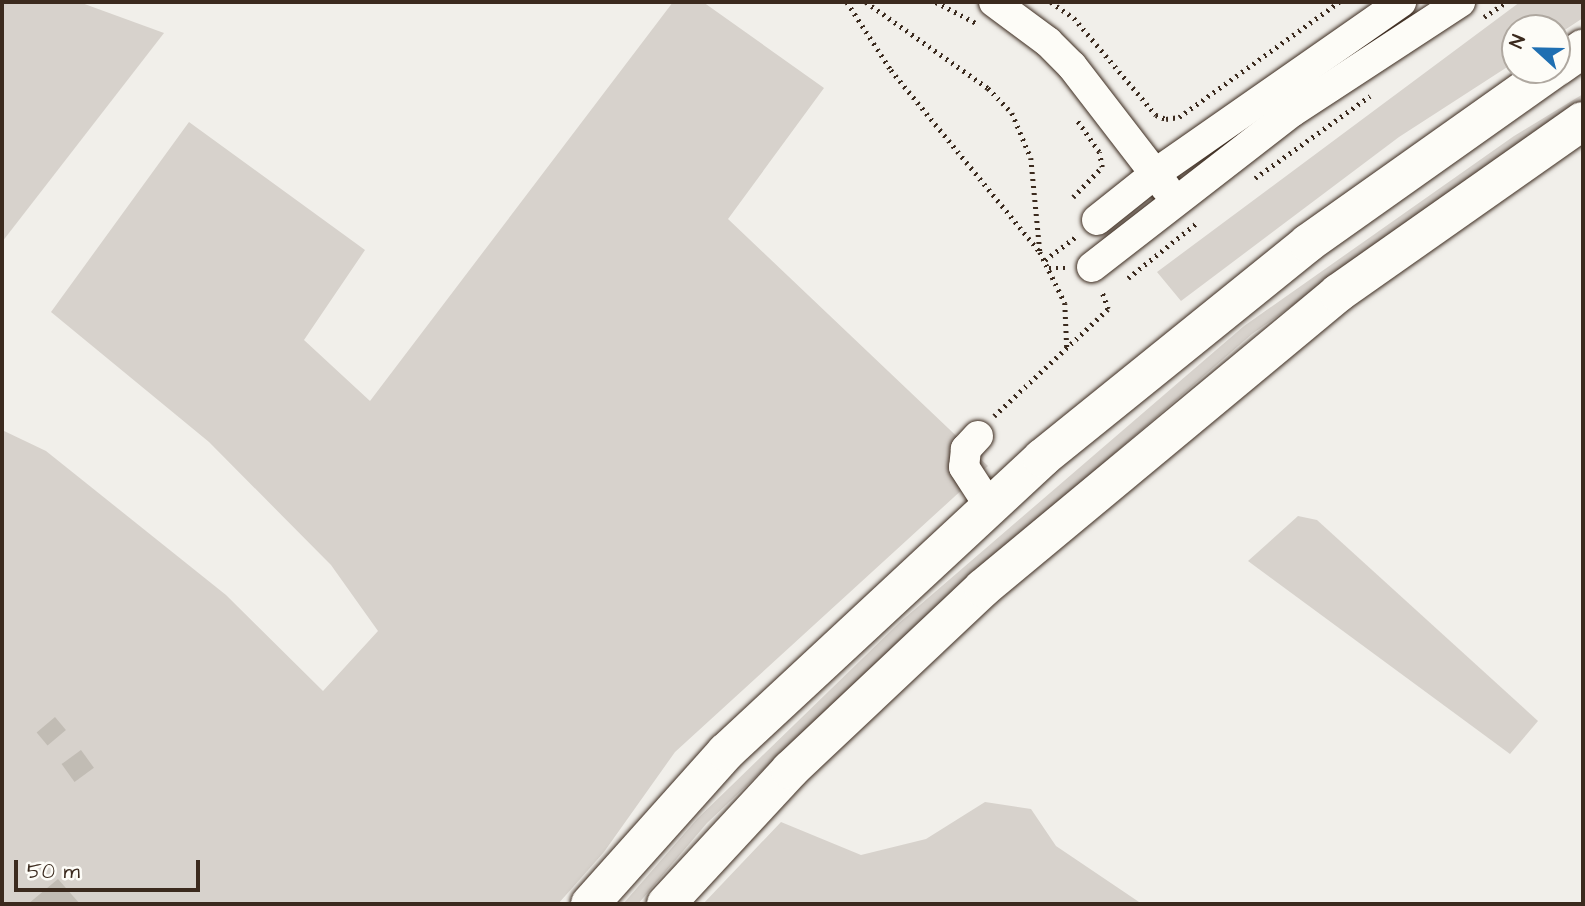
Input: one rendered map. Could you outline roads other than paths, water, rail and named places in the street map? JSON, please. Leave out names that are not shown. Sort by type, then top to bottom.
[{"type":"highway","points":[[590,904],[702,779],[800,681],[1042,458],[1308,243],[1532,84]]},
{"type":"highway","points":[[666,904],[748,815],[984,588],[1250,362],[1436,220],[1583,121]]},
{"type":"street","points":[[1097,220],[1156,173],[1401,2]]},
{"type":"street","points":[[1092,267],[1175,199],[1292,112],[1468,12]]},
{"type":"street","points":[[987,13],[1048,42],[1072,66],[1175,199]]},
{"type":"street","points":[[978,436],[966,449],[964,467],[990,507]]}]
